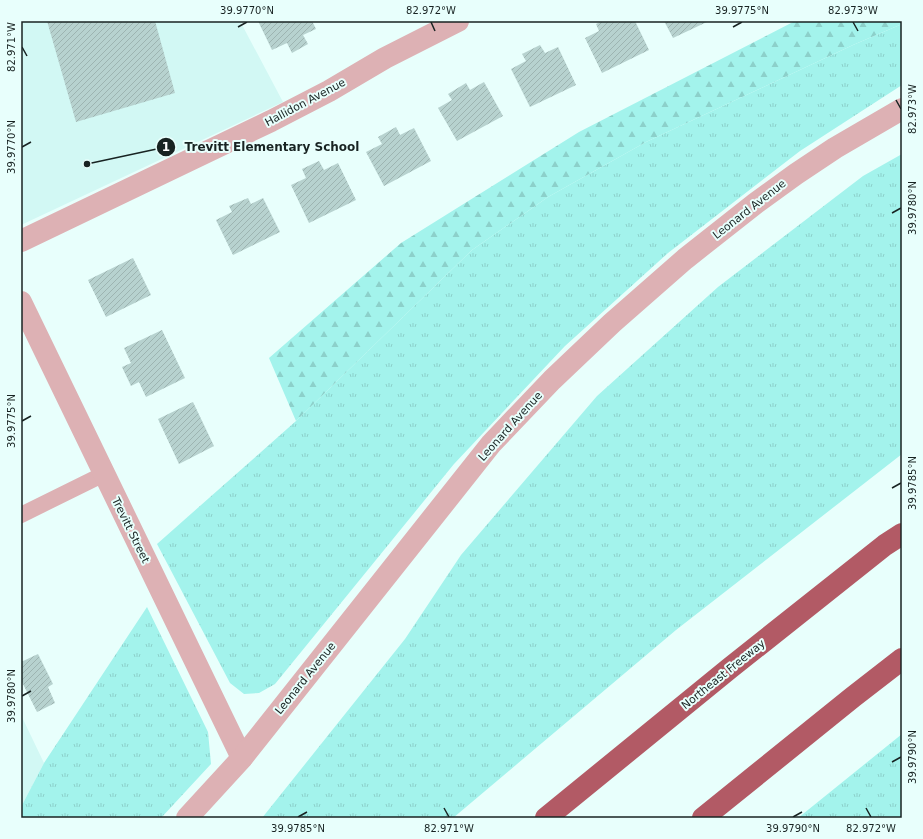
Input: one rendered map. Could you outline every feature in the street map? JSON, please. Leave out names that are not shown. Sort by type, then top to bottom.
[{"type":"highway","name":"Northeast Freeway","points":[[546,818],[736,663],[894,539],[902,530]]},
{"type":"highway","points":[[703,818],[902,659]]},
{"type":"street","name":"Hallidon Avenue","points":[[21,241],[271,121],[385,58],[458,21]]},
{"type":"street","name":"Leonard Avenue","points":[[188,818],[242,758],[491,444],[552,380],[612,323],[680,264],[756,203],[835,148],[902,109]]},
{"type":"street","name":"Trevitt Street","points":[[21,302],[242,758]]},
{"type":"lane","points":[[21,515],[104,474]]},
{"type":"shaded area","points":[[21,21],[240,21],[283,102],[21,225]]},
{"type":"shaded area","points":[[21,715],[44,763],[21,807]]},
{"type":"green space","points":[[795,21],[902,21],[902,24],[853,45],[646,142],[548,197],[472,250],[296,421],[269,358],[401,243],[579,132]]},
{"type":"green space","points":[[902,24],[902,85],[800,151],[668,253],[565,346],[454,464],[275,684],[259,693],[244,694],[230,683],[157,544],[296,421],[472,250],[548,197],[646,142],[853,45]]},
{"type":"green space","points":[[902,154],[902,454],[676,630],[453,818],[262,818],[405,639],[461,555],[597,396],[718,287],[863,176]]},
{"type":"green space","points":[[147,607],[208,732],[211,764],[161,818],[21,818],[21,807],[44,763]]},
{"type":"green space","points":[[902,734],[902,818],[798,818]]},
{"type":"building","points":[[47,21],[155,21],[175,93],[76,122]]},
{"type":"building","points":[[258,21],[312,21],[316,29],[303,35],[308,44],[292,53],[287,43],[272,50]]},
{"type":"building","points":[[602,21],[617,21],[618,23],[621,21],[635,21],[649,50],[602,73],[585,38],[599,31],[596,24]]},
{"type":"building","points":[[664,21],[709,21],[673,38]]},
{"type":"building","points":[[540,45],[545,53],[558,47],[576,85],[530,107],[511,69],[526,61],[522,54]]},
{"type":"building","points":[[484,82],[503,116],[457,141],[438,108],[452,100],[448,94],[466,83],[470,90]]},
{"type":"building","points":[[396,127],[400,135],[414,128],[431,161],[384,186],[366,152],[382,144],[378,137]]},
{"type":"building","points":[[319,161],[324,170],[338,163],[356,200],[309,223],[291,185],[306,178],[302,169]]},
{"type":"building","points":[[248,198],[251,204],[263,198],[280,232],[233,255],[216,220],[232,212],[229,206]]},
{"type":"building","points":[[133,258],[151,295],[106,317],[88,280]]},
{"type":"building","points":[[162,330],[185,378],[146,397],[139,382],[131,386],[122,367],[131,363],[124,348]]},
{"type":"building","points":[[193,402],[214,446],[179,464],[158,419]]},
{"type":"building","points":[[38,654],[53,684],[48,687],[55,703],[37,712],[21,680],[21,662]]},
{"type":"place","name":"Trevitt Elementary School","points":[[87,164]]}]
